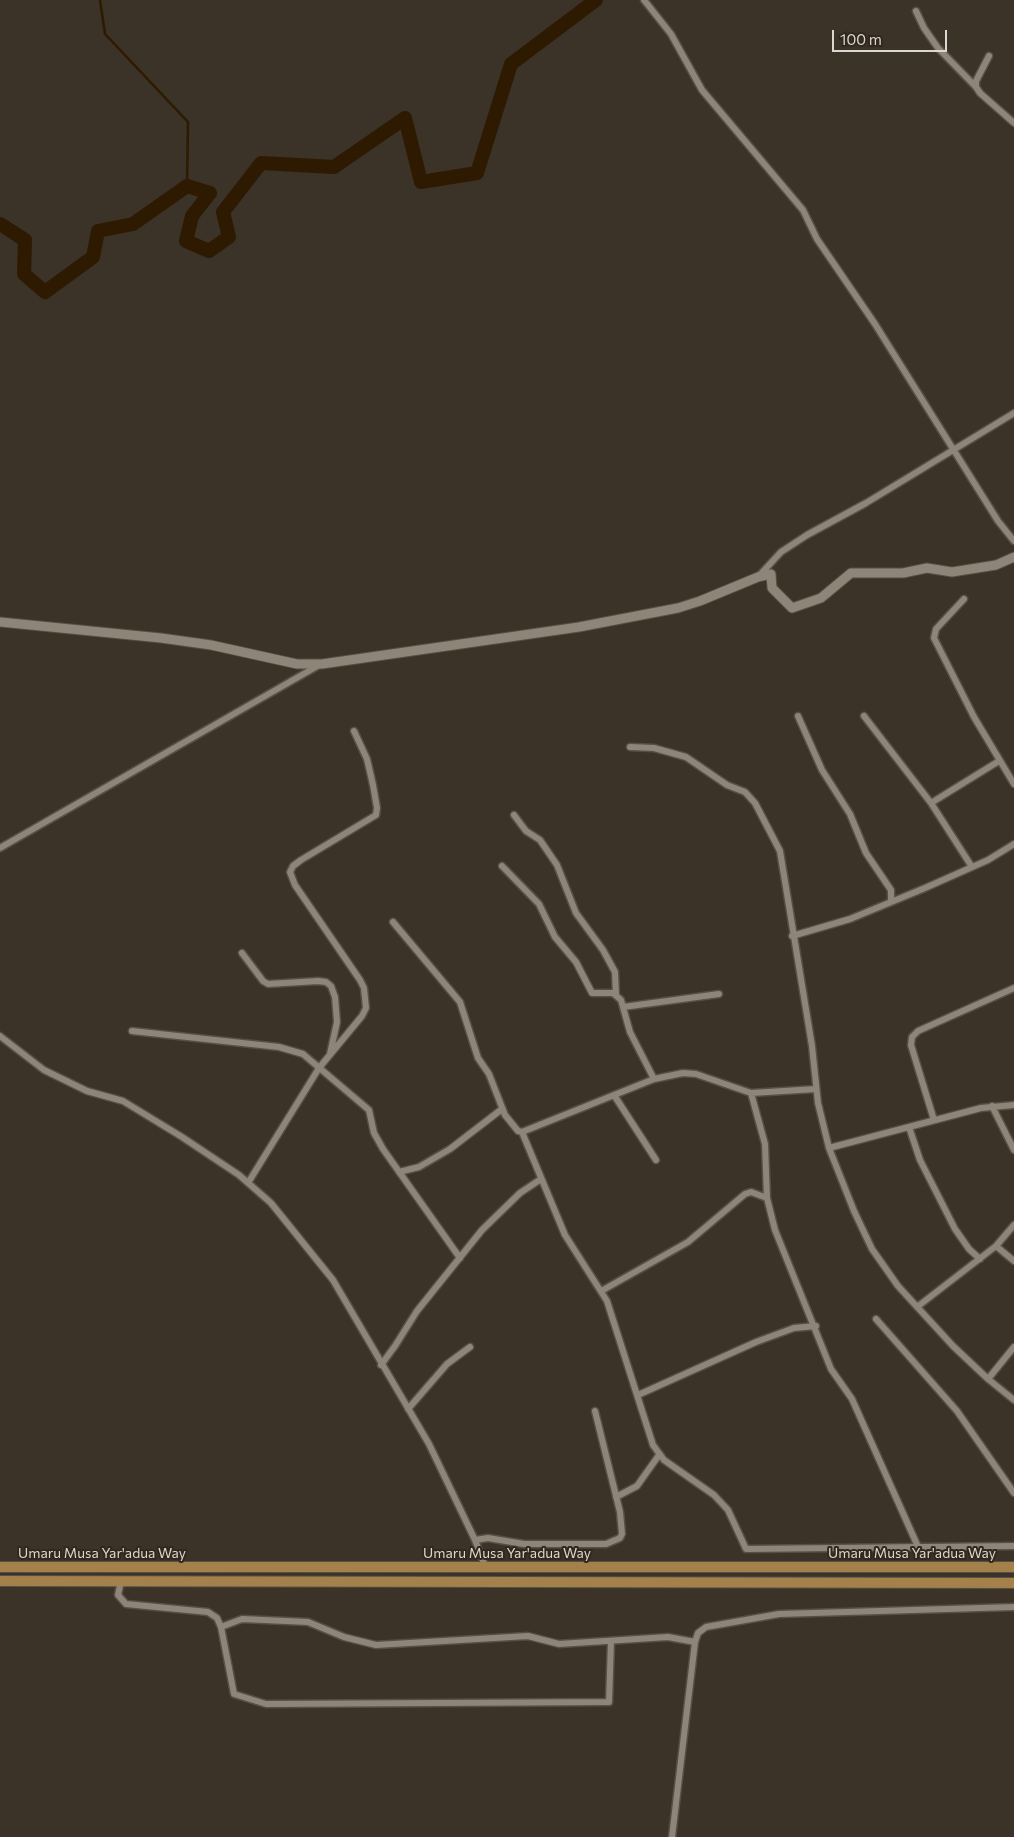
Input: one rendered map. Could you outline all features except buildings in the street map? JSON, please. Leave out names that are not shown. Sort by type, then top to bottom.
[{"type":"main road","name":"Umaru Musa Yar'adua Way","points":[[0,1567],[1014,1567]]},
{"type":"main road","name":"Umaru Musa Yar'adua Way","points":[[0,1581],[1014,1583]]},
{"type":"street","points":[[644,0],[671,34],[702,90],[803,210],[817,239],[875,324],[998,521],[1014,541]]},
{"type":"street","points":[[916,11],[924,28],[938,48],[976,87],[980,94],[1014,123]]},
{"type":"street","points":[[976,87],[976,81],[989,56]]},
{"type":"street","points":[[758,577],[782,552],[807,535],[866,503],[1014,412]]},
{"type":"street","points":[[0,622],[211,644],[297,664],[322,664],[579,627],[684,607],[758,577],[771,574],[772,588],[792,608],[821,598],[851,573],[903,573],[927,568],[952,572],[996,565],[1014,557]]},
{"type":"street","points":[[964,599],[936,629],[934,638],[974,717],[1014,784]]},
{"type":"street","points":[[0,848],[322,664]]},
{"type":"street","points":[[798,716],[822,770],[850,814],[866,853],[891,890],[891,902]]},
{"type":"street","points":[[864,716],[931,803],[972,867]]},
{"type":"street","points":[[248,1183],[319,1068],[362,1016],[366,1008],[364,988],[295,885],[290,872],[293,866],[301,860],[376,815],[377,808],[369,768],[354,731]]},
{"type":"street","points":[[630,747],[654,748],[686,757],[727,785],[749,796],[772,833],[780,851],[792,936],[812,1046],[816,1089],[829,1148],[854,1211],[872,1248],[898,1286],[988,1379],[1014,1400]]},
{"type":"street","points":[[931,803],[999,761]]},
{"type":"street","points":[[514,815],[526,831],[540,840],[557,865],[576,913],[615,972],[616,995],[623,1006],[630,1032],[654,1079]]},
{"type":"street","points":[[792,936],[850,919],[988,860],[1014,844]]},
{"type":"street","points":[[502,866],[539,904],[555,937],[576,962],[588,988],[596,994],[613,993],[616,995]]},
{"type":"street","points":[[393,922],[460,1002],[478,1058],[489,1074],[502,1109],[514,1126],[522,1132],[565,1235],[603,1290],[647,1429],[659,1455],[714,1495],[728,1510],[746,1549],[919,1549],[1014,1546]]},
{"type":"street","points":[[242,953],[263,981],[268,984],[318,981],[326,982],[331,986],[336,997],[338,1022],[330,1056]]},
{"type":"street","points":[[934,1120],[911,1045],[912,1037],[918,1031],[1014,988]]},
{"type":"street","points":[[623,1006],[719,994]]},
{"type":"street","points":[[132,1031],[291,1049],[303,1054],[369,1110],[376,1137],[460,1258]]},
{"type":"street","points":[[0,1036],[44,1070],[87,1091],[123,1101],[182,1137],[248,1183],[271,1203],[333,1280],[381,1365],[429,1444],[475,1540],[485,1566]]},
{"type":"street","points":[[522,1132],[654,1079],[684,1073],[696,1074],[751,1093],[816,1089]]},
{"type":"street","points":[[751,1093],[765,1144],[767,1198],[775,1230],[816,1326],[831,1369],[852,1399],[919,1549]]},
{"type":"street","points":[[614,1095],[656,1160]]},
{"type":"street","points":[[829,1148],[992,1106],[1014,1105]]},
{"type":"street","points":[[992,1106],[1014,1150]]},
{"type":"street","points":[[399,1172],[419,1167],[450,1149],[502,1109]]},
{"type":"street","points":[[909,1127],[926,1174],[955,1229],[969,1249],[980,1260]]},
{"type":"street","points":[[381,1365],[417,1311],[502,1208],[541,1179]]},
{"type":"street","points":[[603,1290],[688,1242],[745,1194],[751,1192],[767,1198]]},
{"type":"street","points":[[917,1307],[980,1260],[996,1246],[1014,1225]]},
{"type":"street","points":[[996,1246],[1014,1261]]},
{"type":"street","points":[[876,1319],[957,1411],[1014,1494]]},
{"type":"street","points":[[638,1396],[756,1342],[794,1328],[816,1326]]},
{"type":"street","points":[[408,1409],[440,1371],[470,1347]]},
{"type":"street","points":[[988,1379],[1014,1347]]},
{"type":"street","points":[[475,1540],[495,1538],[524,1544],[606,1544],[615,1542],[622,1534],[616,1497],[595,1411]]},
{"type":"street","points":[[616,1497],[637,1486],[659,1455]]},
{"type":"street","points":[[121,1581],[118,1595],[126,1604],[208,1612],[217,1618],[221,1627],[234,1694],[266,1704],[608,1702],[611,1642]]},
{"type":"street","points":[[672,1837],[695,1642],[698,1633],[706,1627],[779,1614],[1014,1607]]},
{"type":"street","points":[[221,1627],[242,1619],[308,1622],[344,1637],[376,1645],[528,1636],[559,1644],[668,1637],[695,1642]]},
{"type":"waterway","points":[[100,0],[105,34],[188,122],[187,186]]},
{"type":"waterway","points":[[0,224],[25,240],[24,274],[45,292],[93,257],[98,231],[133,224],[187,186],[210,193],[192,216],[186,241],[209,251],[229,237],[223,212],[261,163],[334,167],[405,118],[421,182],[477,173],[511,64],[596,0]]}]
